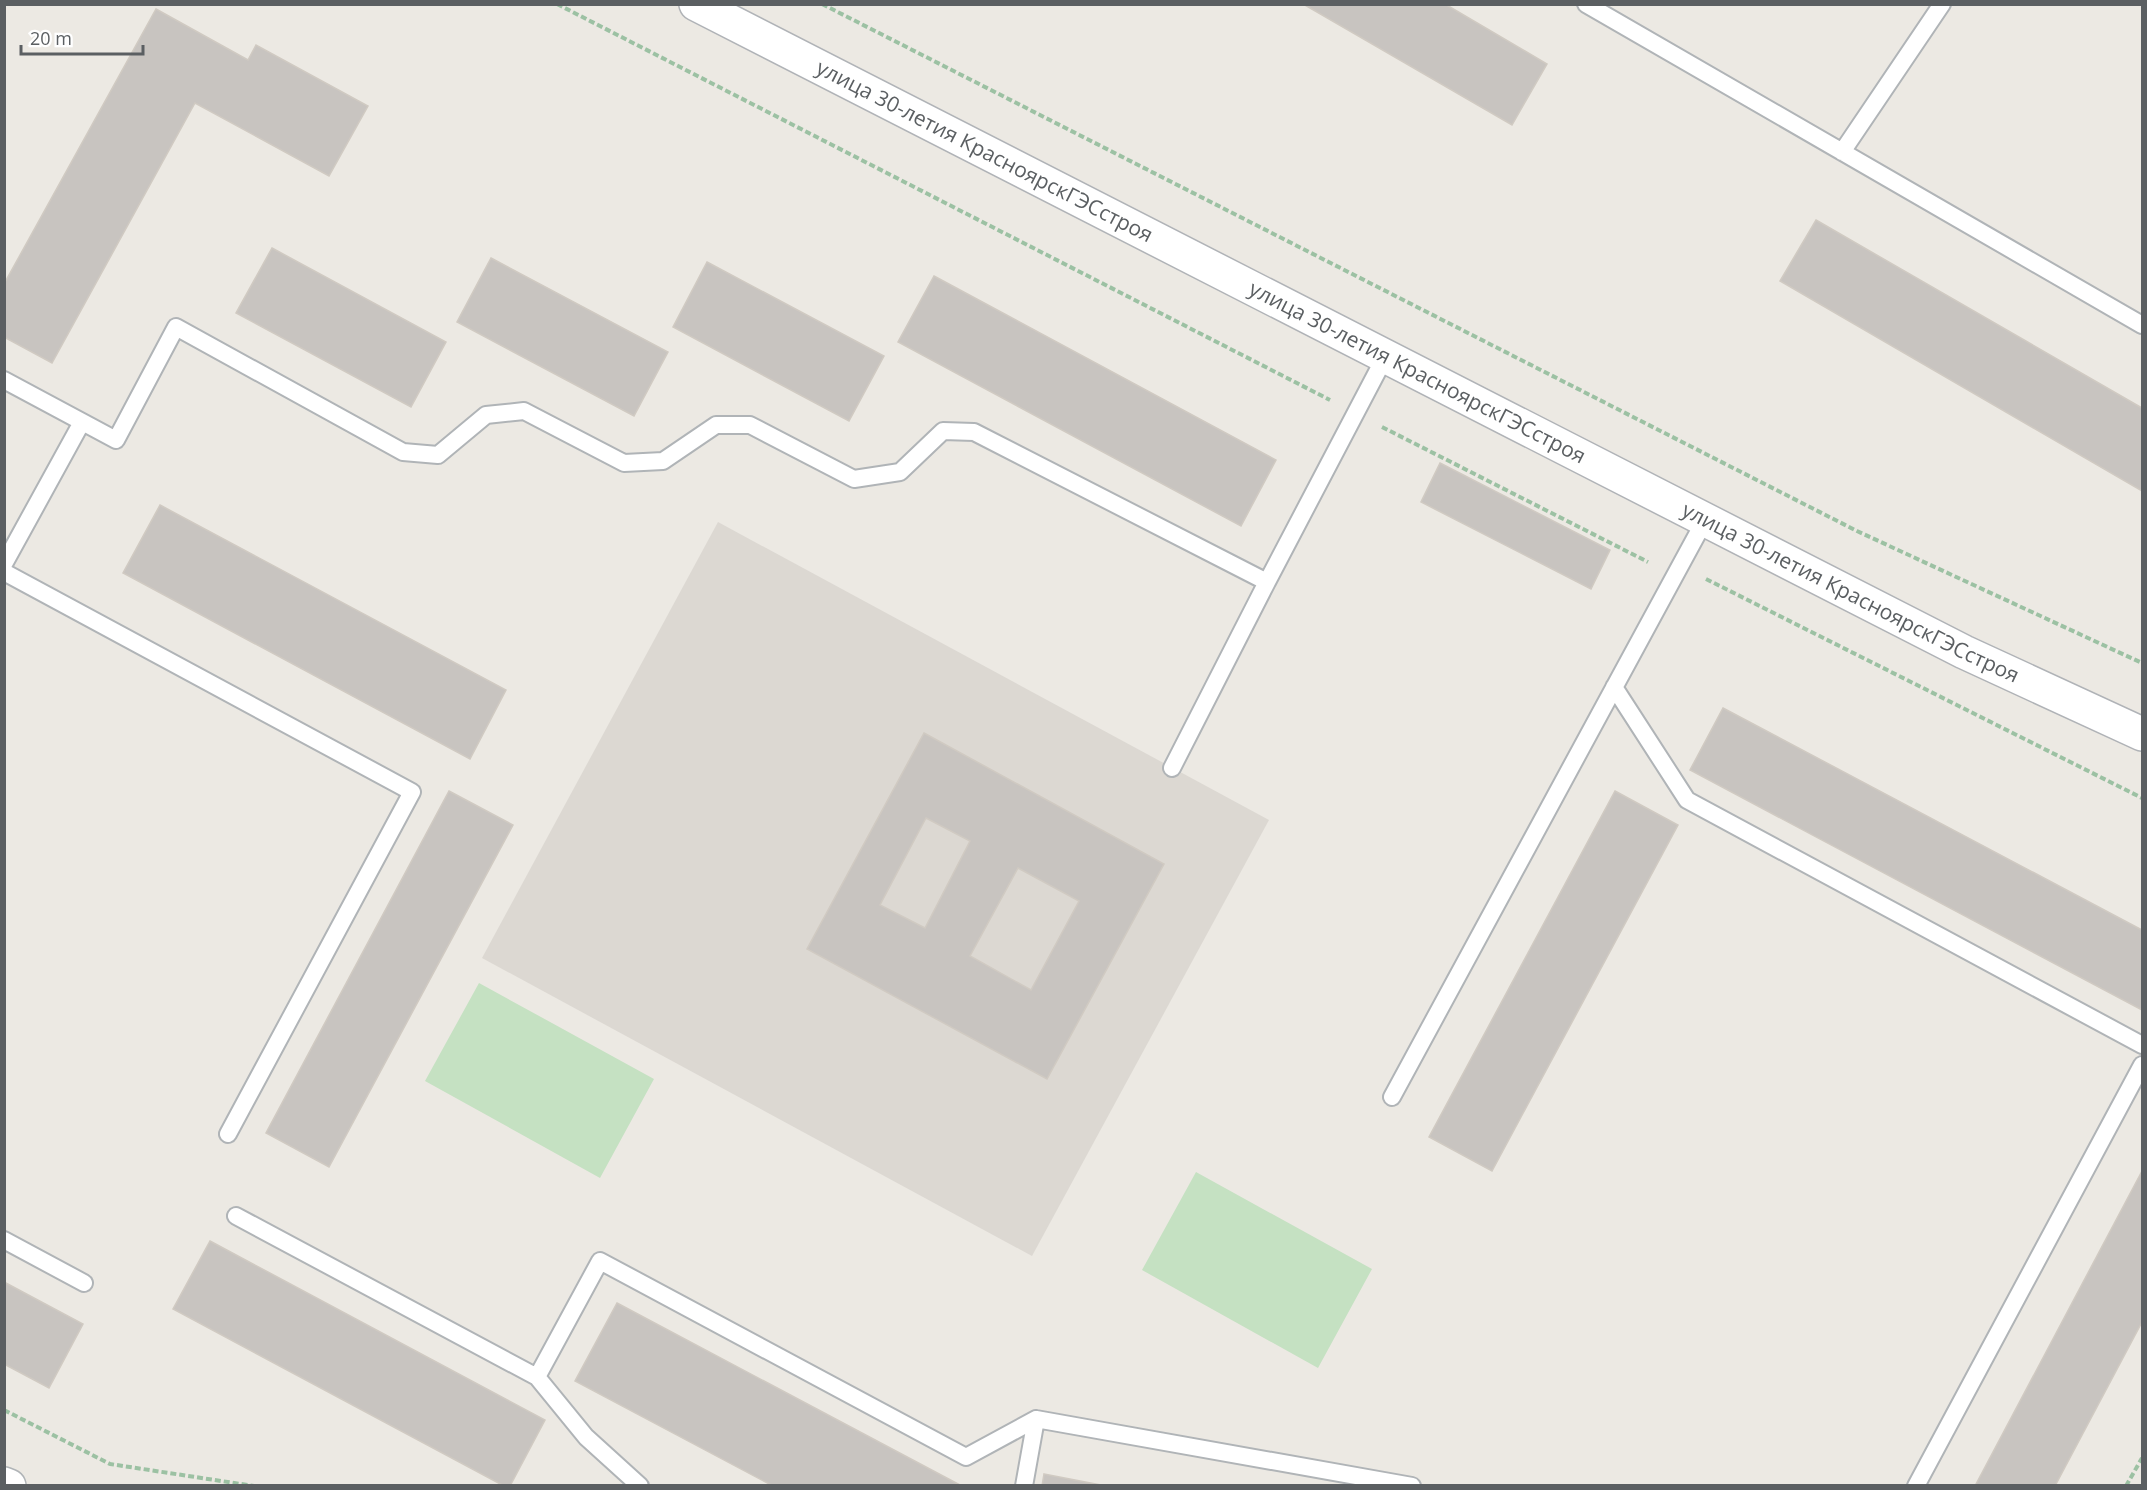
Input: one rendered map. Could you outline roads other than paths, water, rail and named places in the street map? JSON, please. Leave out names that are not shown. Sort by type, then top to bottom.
[{"type":"main road","name":"улица 30-летия КрасноярскГЭСстроя","points":[[696,4],[1964,652],[2142,734]]},
{"type":"lane","points":[[1586,4],[2142,325]]},
{"type":"lane","points":[[1842,152],[1942,4]]},
{"type":"lane","points":[[4,380],[116,440],[176,327],[404,452],[438,455],[486,415],[524,411],[624,463],[663,461],[716,425],[750,425],[854,479],[900,472],[944,431],[974,432],[1267,582]]},
{"type":"lane","points":[[1172,768],[1385,357]]},
{"type":"lane","points":[[4,564],[82,422]]},
{"type":"lane","points":[[1392,1097],[1705,520]]},
{"type":"lane","points":[[4,572],[412,792],[228,1134]]},
{"type":"lane","points":[[1614,687],[1687,801],[2142,1045]]},
{"type":"lane","points":[[1916,1485],[2142,1065]]},
{"type":"lane","points":[[236,1216],[537,1377],[586,1437],[640,1485]]},
{"type":"lane","points":[[4,1240],[84,1283]]},
{"type":"lane","points":[[537,1377],[600,1261],[966,1457],[1036,1419],[1412,1485]]},
{"type":"lane","points":[[1024,1485],[1036,1419]]}]
